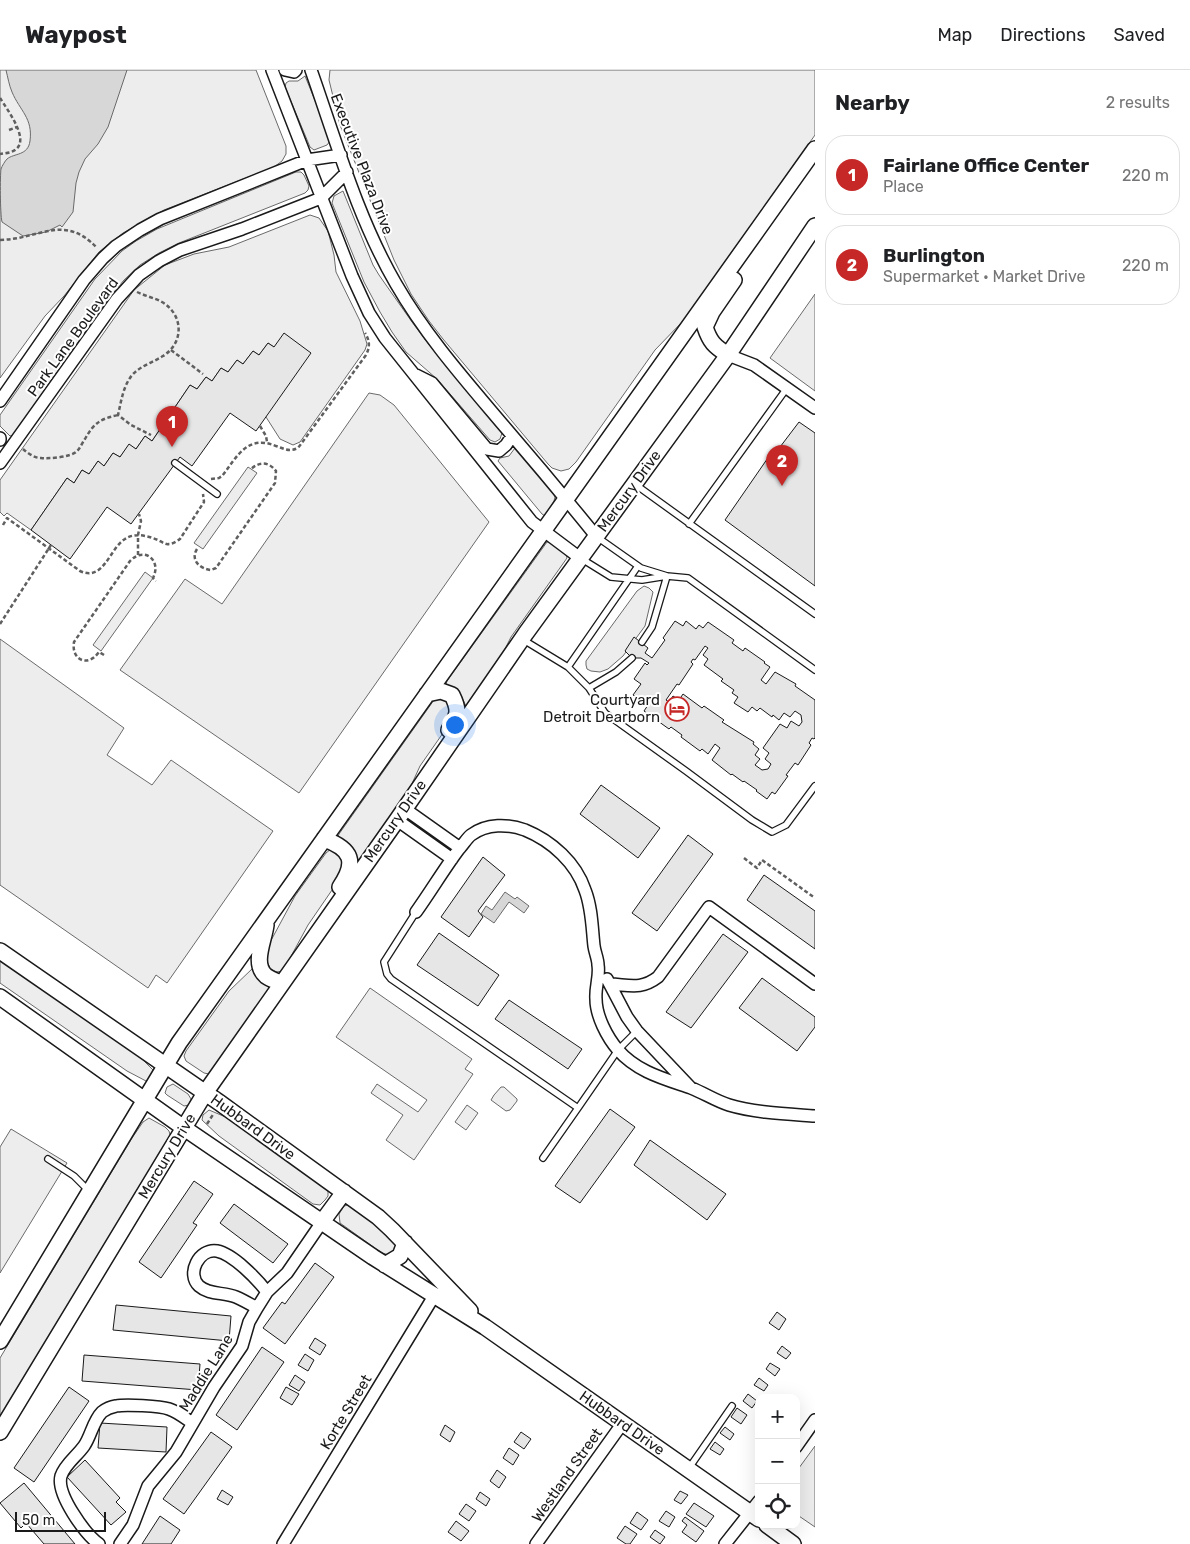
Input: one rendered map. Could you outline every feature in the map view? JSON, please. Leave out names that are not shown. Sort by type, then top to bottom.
[{"type":"street","points":[[272,70],[352,276],[369,313],[385,338],[412,373],[532,522],[580,558]]},
{"type":"street","points":[[285,70],[294,72],[296,70]]},
{"type":"street","name":"Executive Plaza Drive","points":[[311,70],[359,207],[396,284],[418,321],[463,378],[596,536]]},
{"type":"street","points":[[0,1341],[146,1101],[179,1042],[815,149]]},
{"type":"street","name":"Park Lane Boulevard","points":[[0,400],[84,280],[116,246],[160,219],[307,160],[341,155]]},
{"type":"street","name":"Park Lane Boulevard","points":[[0,463],[117,299],[139,275],[159,261],[180,250],[242,229],[321,198],[347,172]]},
{"type":"street","points":[[766,217],[760,243],[712,312],[705,327],[710,340],[719,349],[754,364],[815,408]]},
{"type":"street","name":"Mercury Drive","points":[[0,1432],[205,1092],[522,639],[728,354],[815,226]]},
{"type":"street","points":[[412,373],[432,383],[487,449],[499,451],[512,436]]},
{"type":"street","points":[[405,808],[426,764],[457,717],[458,706],[452,695],[441,691],[427,694]]},
{"type":"street","points":[[405,808],[460,848]]},
{"type":"street","points":[[405,808],[452,859]]},
{"type":"street","points":[[416,912],[452,859],[471,835],[487,827],[501,825],[516,827],[541,838],[564,856],[577,874],[585,890],[590,908],[594,948],[599,966],[627,1018],[691,1088]]},
{"type":"street","points":[[292,968],[311,928],[348,875],[350,861],[345,850],[335,843],[324,839]]},
{"type":"street","points":[[610,984],[637,986],[649,984],[658,977],[709,907],[815,984]]},
{"type":"street","points":[[267,919],[264,939],[259,954],[260,966],[266,976],[281,984]]},
{"type":"street","name":"Hubbard Drive","points":[[0,951],[205,1092],[378,1217],[485,1326]]},
{"type":"street","points":[[599,966],[596,999],[601,1021],[618,1050],[635,1065],[671,1083],[691,1088],[729,1105],[766,1112],[815,1116]]},
{"type":"street","name":"Hubbard Drive","points":[[0,997],[184,1128],[385,1265],[485,1326],[688,1470],[755,1510]]},
{"type":"street","points":[[322,1222],[344,1192]]},
{"type":"street","name":"Maddie Lane","points":[[120,1544],[133,1526],[148,1486],[176,1452],[214,1387],[242,1346],[249,1322],[256,1308],[268,1292],[287,1273],[322,1222]]},
{"type":"street","points":[[385,1265],[400,1256],[405,1243]]},
{"type":"street","points":[[256,1308],[236,1297],[204,1289],[197,1284],[194,1270],[196,1262],[207,1252],[214,1250],[222,1252],[251,1272],[268,1292]]},
{"type":"street","name":"Korte Street","points":[[283,1544],[434,1296]]},
{"type":"street","points":[[99,1544],[82,1527],[63,1495],[60,1485],[62,1475],[87,1442],[101,1413],[108,1408],[118,1406],[162,1408],[176,1412],[192,1423]]},
{"type":"street","points":[[800,1441],[815,1420]]},
{"type":"street","name":"Westland Street","points":[[536,1544],[622,1424]]},
{"type":"street","points":[[725,1544],[738,1525],[755,1512]]},
{"type":"street","points":[[772,1529],[793,1544]]},
{"type":"lane","points":[[689,524],[786,388]]},
{"type":"lane","points":[[175,463],[217,494]]},
{"type":"lane","points":[[634,484],[815,614]]},
{"type":"lane","points":[[596,536],[638,566],[667,576],[688,578],[815,670]]},
{"type":"lane","points":[[580,558],[611,576],[642,580],[667,576]]},
{"type":"lane","points":[[568,667],[638,566]]},
{"type":"lane","points":[[642,642],[652,627],[667,576]]},
{"type":"lane","points":[[522,639],[568,667],[589,688],[605,713],[752,820],[772,832],[786,825],[815,786]]},
{"type":"lane","points":[[589,688],[616,672],[632,658]]},
{"type":"lane","points":[[416,912],[384,962],[387,974],[391,979],[578,1108]]},
{"type":"lane","points":[[543,1158],[618,1050],[637,1031]]},
{"type":"lane","points":[[48,1159],[74,1176],[90,1192]]},
{"type":"lane","points":[[688,1470],[732,1406]]},
{"type":"path","points":[[0,98],[11,114],[20,140],[16,150],[0,154]]},
{"type":"path","points":[[9,130],[17,127]]},
{"type":"path","points":[[0,240],[64,229],[87,238],[97,248],[103,258]]},
{"type":"path","points":[[118,415],[125,386],[131,376],[171,350],[179,334],[178,322],[173,311],[162,302],[138,293],[127,286]]},
{"type":"path","points":[[210,478],[214,480],[222,476],[238,453],[256,444],[267,443],[292,451],[298,448],[369,350],[369,343],[365,333]]},
{"type":"path","points":[[171,350],[203,374]]},
{"type":"path","points":[[14,443],[40,458],[69,455],[75,453],[80,448],[91,428],[98,421],[118,415]]},
{"type":"path","points":[[118,415],[131,425],[151,435]]},
{"type":"path","points":[[260,426],[266,436],[267,443]]},
{"type":"path","points":[[197,548],[195,552],[197,563],[201,567],[211,570],[216,568],[275,483],[276,471],[272,466],[260,464],[251,469]]},
{"type":"path","points":[[3,525],[7,518],[50,547],[80,571],[85,574],[95,573],[99,571],[118,544],[126,538],[138,535],[149,536],[165,544],[170,544],[180,539],[202,505],[204,498],[201,491]]},
{"type":"path","points":[[138,555],[138,535],[141,521],[139,514]]},
{"type":"path","points":[[0,624],[50,547]]},
{"type":"path","points":[[104,655],[100,652],[93,660],[83,660],[75,653],[73,648],[74,642],[130,561],[138,555],[150,557],[156,567],[152,578],[156,580]]},
{"type":"path","points":[[744,858],[757,868],[762,860],[815,898]]},
{"type":"path","points":[[207,1124],[215,1112]]},
{"type":"shaded area","points":[[0,70],[256,70],[286,146],[286,154],[282,161],[274,167],[164,210],[123,233],[99,252],[64,296],[45,316],[0,378]]},
{"type":"shaded area","points":[[6,70],[127,70],[108,127],[98,144],[85,159],[79,172],[73,212],[62,227],[60,225],[46,232],[23,236],[2,222],[1,217],[1,169],[7,159],[24,152],[29,146],[30,141],[28,120],[15,99]]},
{"type":"shaded area","points":[[330,70],[815,70],[815,135],[683,321],[655,350],[576,462],[569,469],[561,471],[552,468],[548,464],[443,339],[411,294],[394,260],[340,125],[329,80]]},
{"type":"shaded area","points":[[305,76],[330,137],[327,145],[314,150],[310,147],[285,87],[289,81],[298,81]]},
{"type":"shaded area","points":[[296,172],[301,172],[304,175],[309,186],[305,193],[179,243],[140,265],[109,298],[13,435],[10,436],[0,426],[0,415],[95,279],[122,251],[157,229]]},
{"type":"shaded area","points":[[343,191],[373,265],[379,275],[430,346],[500,428],[502,433],[500,439],[495,442],[490,440],[437,379],[406,352],[392,332],[364,282],[332,203],[334,196]]},
{"type":"shaded area","points":[[310,215],[319,218],[328,231],[336,272],[360,321],[367,344],[365,350],[300,442],[293,445],[280,439],[266,417],[274,347],[268,343],[259,355],[253,351],[243,364],[237,360],[228,372],[221,368],[212,381],[206,377],[197,389],[190,385],[152,441],[145,436],[136,449],[129,445],[120,457],[113,453],[104,466],[98,461],[89,474],[82,470],[74,483],[67,478],[31,530],[7,513],[4,516],[0,512],[0,480],[134,290],[165,265],[194,254],[229,247]]},
{"type":"shaded area","points":[[815,294],[815,391],[770,358]]},
{"type":"shaded area","points":[[369,393],[380,395],[394,405],[489,522],[299,793],[120,670],[185,579],[222,604]]},
{"type":"shaded area","points":[[515,448],[553,492],[554,501],[545,516],[498,461],[500,458],[509,456]]},
{"type":"shaded area","points":[[248,467],[257,473],[203,549],[194,543]]},
{"type":"shaded area","points":[[547,542],[550,542],[566,554],[567,558],[511,637],[492,675],[467,708],[459,692],[446,684],[447,681]]},
{"type":"shaded area","points":[[145,572],[153,578],[101,651],[93,645]]},
{"type":"shaded area","points":[[644,586],[653,592],[645,626],[623,656],[608,669],[600,672],[587,669],[586,661],[637,591]]},
{"type":"shaded area","points":[[0,639],[124,728],[107,755],[152,785],[171,760],[273,831],[167,983],[156,975],[148,988],[0,885]]},
{"type":"shaded area","points":[[439,697],[450,700],[450,723],[420,766],[405,799],[362,860],[358,861],[338,837],[339,834],[434,700]]},
{"type":"shaded area","points":[[331,849],[343,852],[343,874],[308,925],[283,971],[276,972],[270,968],[267,961],[268,946],[295,896],[326,853]]},
{"type":"shaded area","points":[[505,892],[515,899],[517,897],[529,906],[524,913],[509,902],[494,923],[481,914],[486,906],[492,910]]},
{"type":"shaded area","points":[[0,959],[139,1056],[154,1071],[150,1081],[146,1081],[127,1071],[0,983]]},
{"type":"shaded area","points":[[253,968],[272,985],[212,1071],[209,1074],[204,1073],[186,1061],[184,1056],[186,1051],[229,991]]},
{"type":"shaded area","points":[[370,988],[472,1059],[465,1069],[473,1074],[414,1160],[386,1140],[403,1115],[371,1093],[377,1084],[418,1112],[427,1100],[336,1037]]},
{"type":"shaded area","points":[[173,1084],[188,1094],[191,1099],[189,1105],[184,1106],[165,1093],[167,1087]]},
{"type":"shaded area","points":[[501,1087],[504,1087],[517,1099],[510,1110],[506,1111],[491,1100]]},
{"type":"shaded area","points":[[467,1105],[478,1113],[466,1130],[455,1122]]},
{"type":"shaded area","points":[[209,1110],[228,1118],[328,1189],[328,1196],[320,1205],[313,1204],[219,1136],[202,1120],[203,1115]]},
{"type":"shaded area","points":[[149,1118],[165,1127],[169,1131],[171,1138],[0,1420],[0,1358],[132,1138],[143,1122]]},
{"type":"shaded area","points":[[11,1129],[67,1163],[0,1273],[0,1147]]},
{"type":"shaded area","points":[[344,1206],[352,1206],[397,1242],[396,1250],[389,1255],[382,1253],[340,1223],[339,1214]]},
{"type":"shaded area","points":[[815,1446],[815,1527],[800,1517],[800,1467]]},
{"type":"building","points":[[284,333],[311,353],[256,431],[230,413],[192,466],[180,457],[131,524],[107,507],[70,559],[31,530],[67,478],[74,483],[82,470],[89,474],[98,461],[104,466],[113,453],[120,457],[129,444],[136,449],[145,436],[152,441],[190,385],[197,389],[206,377],[212,381],[221,368],[228,372],[237,360],[243,364],[253,351],[259,355],[268,343],[274,347]]},
{"type":"building","points":[[799,422],[815,433],[815,586],[725,520],[772,452],[777,451]]},
{"type":"building","name":"Courtyard Detroit Dearborn","points":[[675,621],[683,626],[686,621],[696,629],[699,625],[703,628],[708,622],[734,640],[732,643],[743,651],[745,648],[770,667],[761,680],[766,684],[775,672],[796,684],[795,686],[815,700],[815,738],[812,738],[809,743],[811,745],[798,765],[795,763],[775,794],[772,792],[767,799],[757,790],[731,775],[712,760],[720,748],[715,744],[708,754],[702,749],[700,751],[671,727],[669,729],[644,711],[648,705],[633,695],[641,684],[634,679],[645,663],[647,665],[649,663],[641,658],[632,658],[625,651],[634,637],[648,648],[645,653],[652,658],[665,640],[663,638]],"holes":[[[705,646],[708,648],[703,655],[708,659],[704,665],[734,690],[732,693],[738,697],[734,703],[748,712],[752,707],[757,711],[760,708],[779,720],[784,713],[790,717],[795,711],[801,715],[802,722],[799,726],[791,721],[787,728],[780,724],[763,748],[769,753],[765,759],[771,764],[768,769],[762,770],[755,765],[760,759],[755,755],[759,749],[753,744],[754,742],[722,722],[724,720],[704,706],[702,708],[683,694],[679,700],[673,696],[669,702],[666,700],[693,664],[691,662],[693,659],[695,660]]]},
{"type":"building","points":[[601,785],[660,828],[638,858],[580,814]]},
{"type":"building","points":[[688,835],[713,854],[657,931],[632,913]]},
{"type":"building","points":[[483,857],[505,875],[478,911],[483,917],[469,937],[441,917]]},
{"type":"building","points":[[764,875],[815,911],[815,949],[747,900]]},
{"type":"building","points":[[439,933],[499,975],[478,1006],[417,965]]},
{"type":"building","points":[[723,934],[748,952],[691,1028],[666,1012]]},
{"type":"building","points":[[762,978],[815,1017],[815,1027],[797,1051],[739,1008]]},
{"type":"building","points":[[509,1000],[582,1049],[568,1069],[495,1019]]},
{"type":"building","points":[[610,1109],[635,1127],[580,1203],[555,1186]]},
{"type":"building","points":[[650,1140],[726,1194],[707,1220],[634,1165]]},
{"type":"building","points":[[194,1181],[213,1194],[193,1223],[197,1225],[161,1278],[139,1262]]},
{"type":"building","points":[[234,1204],[288,1244],[273,1263],[220,1223]]},
{"type":"building","points":[[315,1263],[334,1277],[285,1344],[263,1328],[282,1302],[285,1304]]},
{"type":"building","points":[[116,1305],[231,1316],[229,1341],[113,1330]]},
{"type":"building","points":[[777,1312],[786,1319],[779,1330],[769,1323]]},
{"type":"building","points":[[315,1338],[326,1345],[320,1355],[309,1348]]},
{"type":"building","points":[[782,1346],[791,1353],[786,1359],[777,1353]]},
{"type":"building","points":[[262,1347],[284,1362],[237,1430],[216,1415]]},
{"type":"building","points":[[305,1354],[314,1360],[308,1371],[298,1365]]},
{"type":"building","points":[[84,1355],[200,1364],[198,1390],[82,1381]]},
{"type":"building","points":[[770,1363],[780,1369],[775,1376],[766,1369]]},
{"type":"building","points":[[295,1375],[305,1382],[299,1391],[289,1385]]},
{"type":"building","points":[[759,1378],[768,1385],[764,1391],[754,1385]]},
{"type":"building","points":[[69,1387],[89,1401],[34,1482],[14,1468]]},
{"type":"building","points":[[286,1387],[299,1394],[292,1405],[280,1398]]},
{"type":"building","points":[[748,1394],[755,1399],[755,1404],[752,1408],[743,1401]]},
{"type":"building","points":[[737,1408],[747,1415],[741,1424],[731,1417]]},
{"type":"building","points":[[100,1423],[167,1427],[166,1452],[98,1448]]},
{"type":"building","points":[[445,1425],[455,1432],[450,1442],[440,1435]]},
{"type":"building","points":[[725,1427],[734,1434],[730,1440],[720,1433]]},
{"type":"building","points":[[211,1432],[232,1447],[184,1514],[163,1499]]},
{"type":"building","points":[[521,1432],[531,1439],[524,1449],[514,1442]]},
{"type":"building","points":[[715,1442],[724,1449],[720,1455],[710,1449]]},
{"type":"building","points":[[509,1448],[519,1455],[513,1465],[503,1458]]},
{"type":"building","points":[[85,1460],[120,1498],[116,1502],[126,1512],[111,1525],[67,1477]]},
{"type":"building","points":[[497,1470],[506,1477],[499,1488],[490,1481]]},
{"type":"building","points":[[24,1483],[75,1544],[44,1544],[26,1523],[21,1528],[0,1503]]},
{"type":"building","points":[[222,1490],[233,1497],[228,1505],[217,1499]]},
{"type":"building","points":[[680,1491],[688,1495],[681,1504],[674,1500]]},
{"type":"building","points":[[480,1492],[490,1499],[486,1506],[476,1499]]},
{"type":"building","points":[[694,1503],[714,1516],[706,1527],[686,1514]]},
{"type":"building","points":[[466,1504],[476,1511],[469,1521],[459,1514]]},
{"type":"building","points":[[666,1511],[675,1517],[669,1527],[659,1521]]},
{"type":"building","points":[[637,1512],[648,1520],[641,1530],[630,1523]]},
{"type":"building","points":[[160,1516],[180,1530],[171,1544],[142,1544]]},
{"type":"building","points":[[685,1517],[704,1531],[696,1542],[682,1532],[687,1525],[682,1521]]},
{"type":"building","points":[[456,1521],[469,1531],[461,1541],[448,1532]]},
{"type":"building","points":[[625,1526],[637,1534],[630,1544],[626,1544],[617,1538]]},
{"type":"building","points":[[655,1530],[665,1537],[660,1544],[650,1537]]},
{"type":"place","name":"Fairlane Office Center","points":[[172,447]]},
{"type":"place","name":"Burlington","points":[[782,486]]},
{"type":"place","name":"Courtyard Detroit Dearborn","points":[[677,709]]}]
